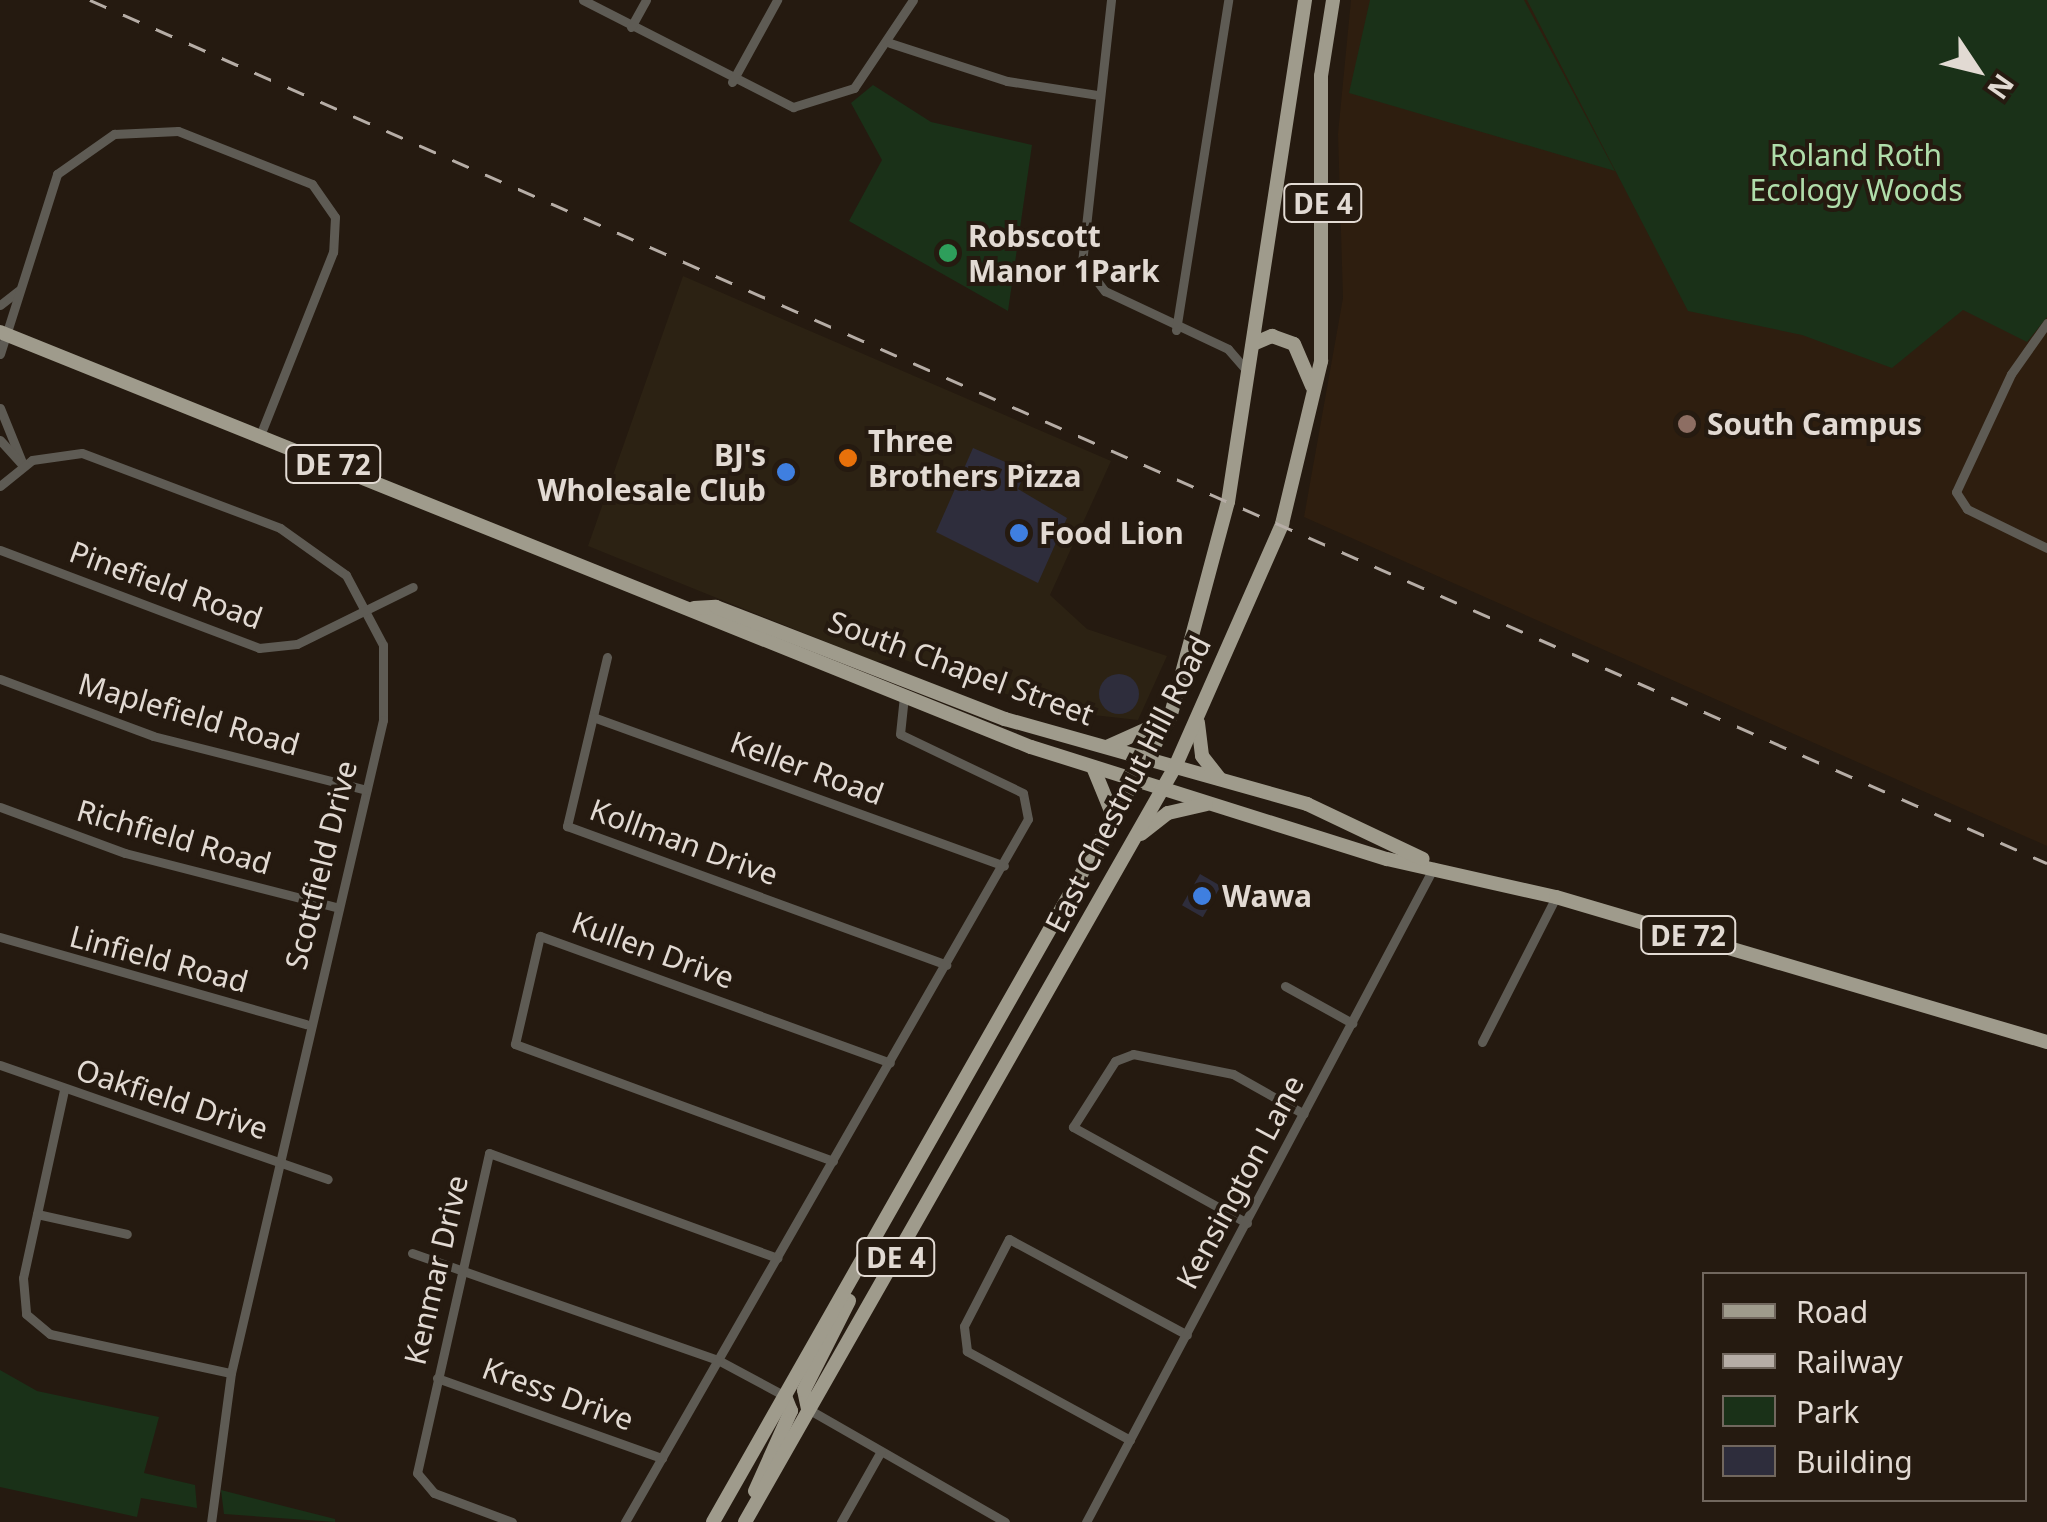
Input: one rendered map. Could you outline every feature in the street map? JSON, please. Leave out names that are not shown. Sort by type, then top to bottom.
[{"type":"main road","name":"East Chestnut Hill Road","points":[[713,1522],[1115,822],[1170,718],[1208,596],[1248,373],[1306,0]]},
{"type":"main road","name":"East Chestnut Hill Road","points":[[748,1517],[1174,767],[1282,524],[1314,407],[1325,306],[1321,76],[1333,0]]},
{"type":"main road","name":"South Chapel Street","points":[[1,335],[694,608],[903,700],[1093,767],[1388,859],[1436,864]]},
{"type":"main road","points":[[1252,344],[1272,336],[1294,344],[1310,371],[1314,407]]},
{"type":"main road","name":"South Chapel Street","points":[[694,608],[716,607],[908,682],[1105,747],[1306,804],[1436,864],[1941,1006],[2047,1042]]},
{"type":"main road","points":[[1105,747],[1170,718]]},
{"type":"main road","points":[[1199,718],[1202,756],[1221,780]]},
{"type":"main road","points":[[1093,767],[1115,822]]},
{"type":"main road","points":[[1133,841],[1168,813],[1213,803]]},
{"type":"main road","points":[[808,1409],[804,1390],[862,1263]]},
{"type":"main road","points":[[748,1517],[791,1411],[785,1396]]},
{"type":"street","points":[[583,0],[773,103],[814,106],[854,88],[890,42],[914,0]]},
{"type":"street","points":[[632,27],[646,0]]},
{"type":"street","points":[[732,82],[777,0]]},
{"type":"street","points":[[1111,0],[1097,95],[1082,262],[1105,291],[1176,330],[1228,349],[1248,373]]},
{"type":"street","points":[[1176,330],[1228,0]]},
{"type":"street","points":[[890,42],[1007,81],[1097,95]]},
{"type":"street","points":[[0,354],[1,335],[21,288],[51,181],[77,153],[114,134],[178,132],[312,184],[332,207],[336,240],[260,435]]},
{"type":"street","points":[[0,305],[21,288]]},
{"type":"street","points":[[2047,323],[2011,374],[1956,492],[1968,509],[2047,548]]},
{"type":"street","points":[[1228,349],[1252,344]]},
{"type":"street","points":[[0,408],[23,465]]},
{"type":"street","points":[[0,440],[23,465]]},
{"type":"street","name":"Scottfield Drive","points":[[23,465],[90,455],[280,528],[336,565],[369,609],[387,687],[366,790],[306,1024],[231,1374],[212,1522]]},
{"type":"street","points":[[0,486],[23,465]]},
{"type":"street","name":"Pinefield Road","points":[[0,550],[250,646],[297,644],[413,587]]},
{"type":"street","name":"Kollman Drive","points":[[607,657],[567,826],[946,965]]},
{"type":"street","name":"Maplefield Road","points":[[0,679],[152,736],[366,790]]},
{"type":"street","points":[[626,1522],[1004,866],[1029,800],[900,734],[908,682]]},
{"type":"street","name":"Keller Road","points":[[593,717],[1004,866]]},
{"type":"street","name":"Richfield Road","points":[[0,807],[126,853],[336,907]]},
{"type":"street","name":"Kensington Lane","points":[[1086,1522],[1436,864]]},
{"type":"street","points":[[1482,1042],[1556,897]]},
{"type":"street","name":"Kullen Drive","points":[[833,1161],[515,1044],[540,936],[890,1063]]},
{"type":"street","name":"Linfield Road","points":[[0,937],[306,1024]]},
{"type":"street","points":[[1286,986],[1352,1023]]},
{"type":"street","points":[[1246,1223],[1073,1127],[1114,1061],[1133,1054],[1233,1074],[1304,1114]]},
{"type":"street","name":"Oakfield Drive","points":[[0,1065],[328,1179]]},
{"type":"street","points":[[64,1090],[21,1300],[36,1327],[231,1374]]},
{"type":"street","name":"Kenmar Drive","points":[[512,1522],[420,1480],[437,1378],[489,1153],[777,1258]]},
{"type":"street","points":[[38,1214],[127,1234]]},
{"type":"street","points":[[1130,1440],[967,1351],[964,1326],[1010,1239],[1187,1335]]},
{"type":"street","points":[[412,1253],[463,1265],[718,1360],[785,1396]]},
{"type":"street","name":"Kress Drive","points":[[437,1378],[662,1458]]},
{"type":"street","points":[[808,1409],[1005,1522]]},
{"type":"street","points":[[841,1522],[882,1451]]},
{"type":"shaded area","name":"South Campus","points":[[1351,0],[2047,0],[2047,846],[1304,517],[1343,298],[1338,134]]},
{"type":"shaded area","points":[[683,276],[1111,461],[1050,595],[1087,629],[1167,656],[1138,720],[1057,711],[899,658],[876,662],[588,546]]},
{"type":"green space","points":[[1370,0],[1524,0],[1615,171],[1349,93]]},
{"type":"green space","name":"Roland Roth Ecology Woods","points":[[1527,0],[2047,0],[2047,317],[2027,342],[1963,310],[1892,368],[1802,335],[1688,311]]},
{"type":"green space","points":[[873,85],[931,122],[1032,145],[1008,311],[849,221],[882,160],[851,103]]},
{"type":"green space","points":[[0,1370],[37,1391],[159,1417],[144,1473],[195,1485],[197,1508],[141,1498],[137,1517],[0,1487]]},
{"type":"green space","points":[[221,1490],[335,1519],[335,1522],[224,1514]]},
{"type":"building","name":"Food Lion","points":[[973,448],[1026,471],[1018,489],[1067,518],[1038,583],[936,532]]},
{"type":"building","points":[[1119,674],[1133,680],[1139,694],[1133,708],[1119,714],[1105,708],[1099,694],[1105,680]]},
{"type":"building","name":"Wawa","points":[[1200,874],[1221,886],[1203,917],[1182,905]]},
{"type":"railway","points":[[90,0],[2047,863]]},
{"type":"place","name":"Robscott Manor 1Park","points":[[948,253]]},
{"type":"place","name":"South Campus","points":[[1687,424]]},
{"type":"place","name":"Three Brothers Pizza","points":[[848,458]]},
{"type":"place","name":"BJ's Wholesale Club","points":[[786,472]]},
{"type":"place","name":"Food Lion","points":[[1019,533]]},
{"type":"place","name":"Wawa","points":[[1202,896]]}]
